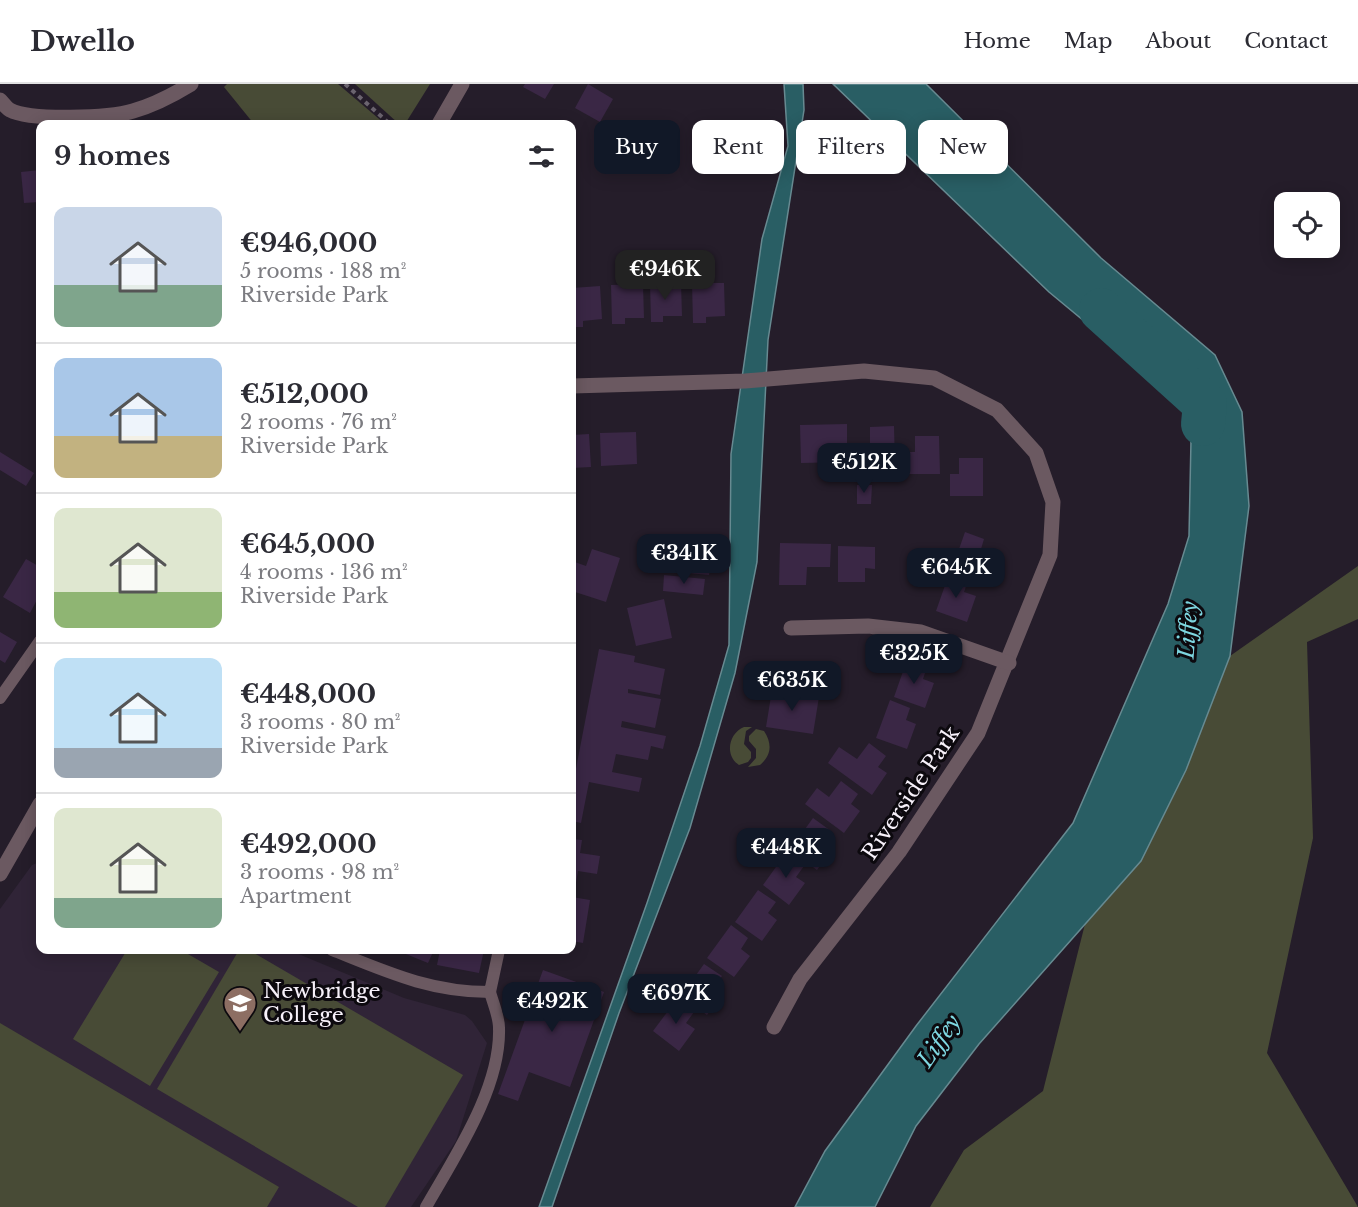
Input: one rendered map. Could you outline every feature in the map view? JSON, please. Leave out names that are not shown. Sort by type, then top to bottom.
[{"type":"street","points":[[0,100],[9,109],[33,116],[75,117],[131,111],[171,97],[191,84]]},
{"type":"street","points":[[441,120],[462,84]]},
{"type":"street","name":"Riverside Park","points":[[576,386],[744,381],[864,370],[934,378],[997,410],[1036,453],[1053,502],[1050,555],[1009,663],[978,733],[899,852],[800,979],[774,1027]]},
{"type":"street","points":[[791,628],[868,626],[921,632],[1009,663]]},
{"type":"street","points":[[0,874],[36,816]]},
{"type":"lane","points":[[0,698],[36,647]]},
{"type":"lane","points":[[342,954],[428,987],[466,992],[490,992]]},
{"type":"lane","points":[[426,1207],[465,1139],[495,1069],[499,1027],[490,992],[497,954]]},
{"type":"path","points":[[345,84],[386,120]]},
{"type":"shaded area","points":[[227,84],[338,84],[380,120],[251,120],[224,87]]},
{"type":"shaded area","points":[[355,84],[430,84],[408,120],[395,120]]},
{"type":"shaded area","points":[[1358,566],[1358,619],[1307,642],[1313,838],[1267,1053],[1358,1207],[930,1207],[964,1150],[1043,1091],[1086,920],[1141,861],[1186,770],[1230,656]]},
{"type":"shaded area","points":[[744,727],[752,727],[746,731],[744,744],[751,752],[751,758],[748,762],[739,765],[731,756],[730,744],[735,734]]},
{"type":"shaded area","points":[[756,729],[764,731],[767,735],[770,749],[760,765],[748,767],[756,758],[756,749],[749,741],[749,736]]},
{"type":"shaded area","name":"Newbridge College","points":[[36,864],[36,954],[299,954],[404,998],[465,1015],[472,1021],[487,1043],[456,1141],[411,1207],[0,1207],[0,909],[32,865]]},
{"type":"shaded area","points":[[125,954],[188,954],[219,972],[150,1086],[73,1039]]},
{"type":"shaded area","points":[[237,954],[256,954],[463,1075],[385,1207],[358,1207],[157,1089]]},
{"type":"shaded area","points":[[0,1023],[279,1187],[267,1207],[0,1207]]},
{"type":"water","points":[[784,84],[803,84],[804,110],[802,120],[796,120],[796,161],[768,340],[757,562],[735,673],[690,828],[619,1013],[552,1207],[539,1207],[647,903],[700,746],[729,645],[731,454],[762,239],[780,174],[784,174],[784,160],[788,146]]},
{"type":"water","points":[[833,84],[926,84],[962,120],[918,120],[918,166],[906,154],[906,120],[870,120]]},
{"type":"water","points":[[1008,166],[1101,258],[1215,355],[1242,412],[1249,506],[1230,656],[1186,770],[1141,861],[979,1044],[916,1126],[875,1207],[795,1207],[825,1151],[916,1026],[1073,823],[1168,604],[1189,536],[1191,440],[1173,364],[1154,351],[1107,340],[1049,292],[926,174],[1008,174]]},
{"type":"building","points":[[525,84],[554,84],[545,99],[523,87]]},
{"type":"building","points":[[588,84],[613,99],[601,120],[596,120],[575,108]]},
{"type":"building","points":[[36,170],[36,202],[24,203],[21,172]]},
{"type":"building","points":[[681,282],[682,316],[663,316],[663,322],[651,322],[650,283]]},
{"type":"building","points":[[692,283],[724,283],[725,316],[706,317],[706,323],[693,323]]},
{"type":"building","points":[[643,284],[644,318],[625,318],[625,324],[612,324],[611,285]]},
{"type":"building","points":[[600,286],[602,319],[583,321],[583,327],[576,327],[576,288]]},
{"type":"building","points":[[847,424],[847,462],[801,463],[800,425]]},
{"type":"building","points":[[894,426],[895,464],[862,465],[861,443],[870,443],[870,427]]},
{"type":"building","points":[[636,432],[637,464],[601,466],[600,433]]},
{"type":"building","points":[[589,434],[591,467],[576,468],[576,435]]},
{"type":"building","points":[[915,436],[939,436],[940,474],[907,474],[906,452],[915,452]]},
{"type":"building","points":[[0,452],[34,473],[26,486],[0,470]]},
{"type":"building","points":[[959,458],[983,458],[983,496],[950,496],[950,474],[959,474]]},
{"type":"building","points":[[857,485],[872,485],[871,504],[857,504]]},
{"type":"building","points":[[965,532],[984,539],[981,549],[993,554],[984,580],[952,569]]},
{"type":"building","points":[[780,543],[831,544],[830,567],[807,567],[806,585],[779,585]]},
{"type":"building","points":[[691,546],[712,548],[709,575],[688,573]]},
{"type":"building","points":[[838,546],[875,547],[875,569],[865,568],[865,582],[838,582]]},
{"type":"building","points":[[592,549],[620,558],[606,602],[576,592],[576,562],[586,566]]},
{"type":"building","points":[[26,559],[36,565],[36,602],[30,613],[3,597]]},
{"type":"building","points":[[949,574],[968,581],[964,592],[976,596],[967,622],[936,611]]},
{"type":"building","points":[[664,575],[705,579],[703,595],[663,591]]},
{"type":"building","points":[[664,599],[672,638],[636,646],[627,608]]},
{"type":"building","points":[[0,632],[17,642],[5,663],[0,660]]},
{"type":"building","points":[[599,649],[635,656],[634,662],[665,669],[660,695],[628,689],[628,693],[661,699],[655,728],[622,721],[621,727],[666,736],[663,749],[651,746],[648,760],[616,754],[612,772],[642,778],[639,792],[589,782],[581,823],[576,822],[576,769]]},
{"type":"building","points":[[907,660],[927,667],[923,679],[934,683],[925,708],[894,697]]},
{"type":"building","points":[[772,690],[819,697],[813,734],[766,727]]},
{"type":"building","points":[[890,700],[910,708],[906,720],[916,724],[907,749],[876,738]]},
{"type":"building","points":[[869,743],[886,756],[878,767],[887,773],[872,795],[828,763],[839,747],[857,759]]},
{"type":"building","points":[[841,781],[858,794],[851,804],[860,811],[844,833],[805,804],[817,788],[829,797]]},
{"type":"building","points":[[813,818],[831,831],[823,841],[832,848],[817,870],[790,850]]},
{"type":"building","points":[[576,839],[582,840],[580,853],[600,856],[597,874],[578,871],[576,883]]},
{"type":"building","points":[[786,853],[804,866],[796,877],[805,883],[789,905],[763,885]]},
{"type":"building","points":[[758,890],[776,902],[768,913],[777,920],[762,941],[735,922]]},
{"type":"building","points":[[576,898],[590,900],[583,943],[576,942]]},
{"type":"building","points":[[731,925],[748,938],[741,949],[750,956],[734,977],[707,958]]},
{"type":"building","points":[[406,954],[432,954],[428,963]]},
{"type":"building","points":[[439,954],[483,954],[479,973],[437,965]]},
{"type":"building","points":[[704,964],[722,976],[714,987],[723,993],[707,1015],[681,996]]},
{"type":"building","points":[[543,970],[604,992],[570,1087],[529,1072],[518,1101],[498,1094]]},
{"type":"building","points":[[677,999],[694,1012],[686,1023],[695,1029],[679,1051],[653,1031]]},
{"type":"waterway","name":"Liffey","points":[[1101,310],[1205,404],[1203,424]]},
{"type":"place","name":"Newbridge College","points":[[240,1032]]}]
